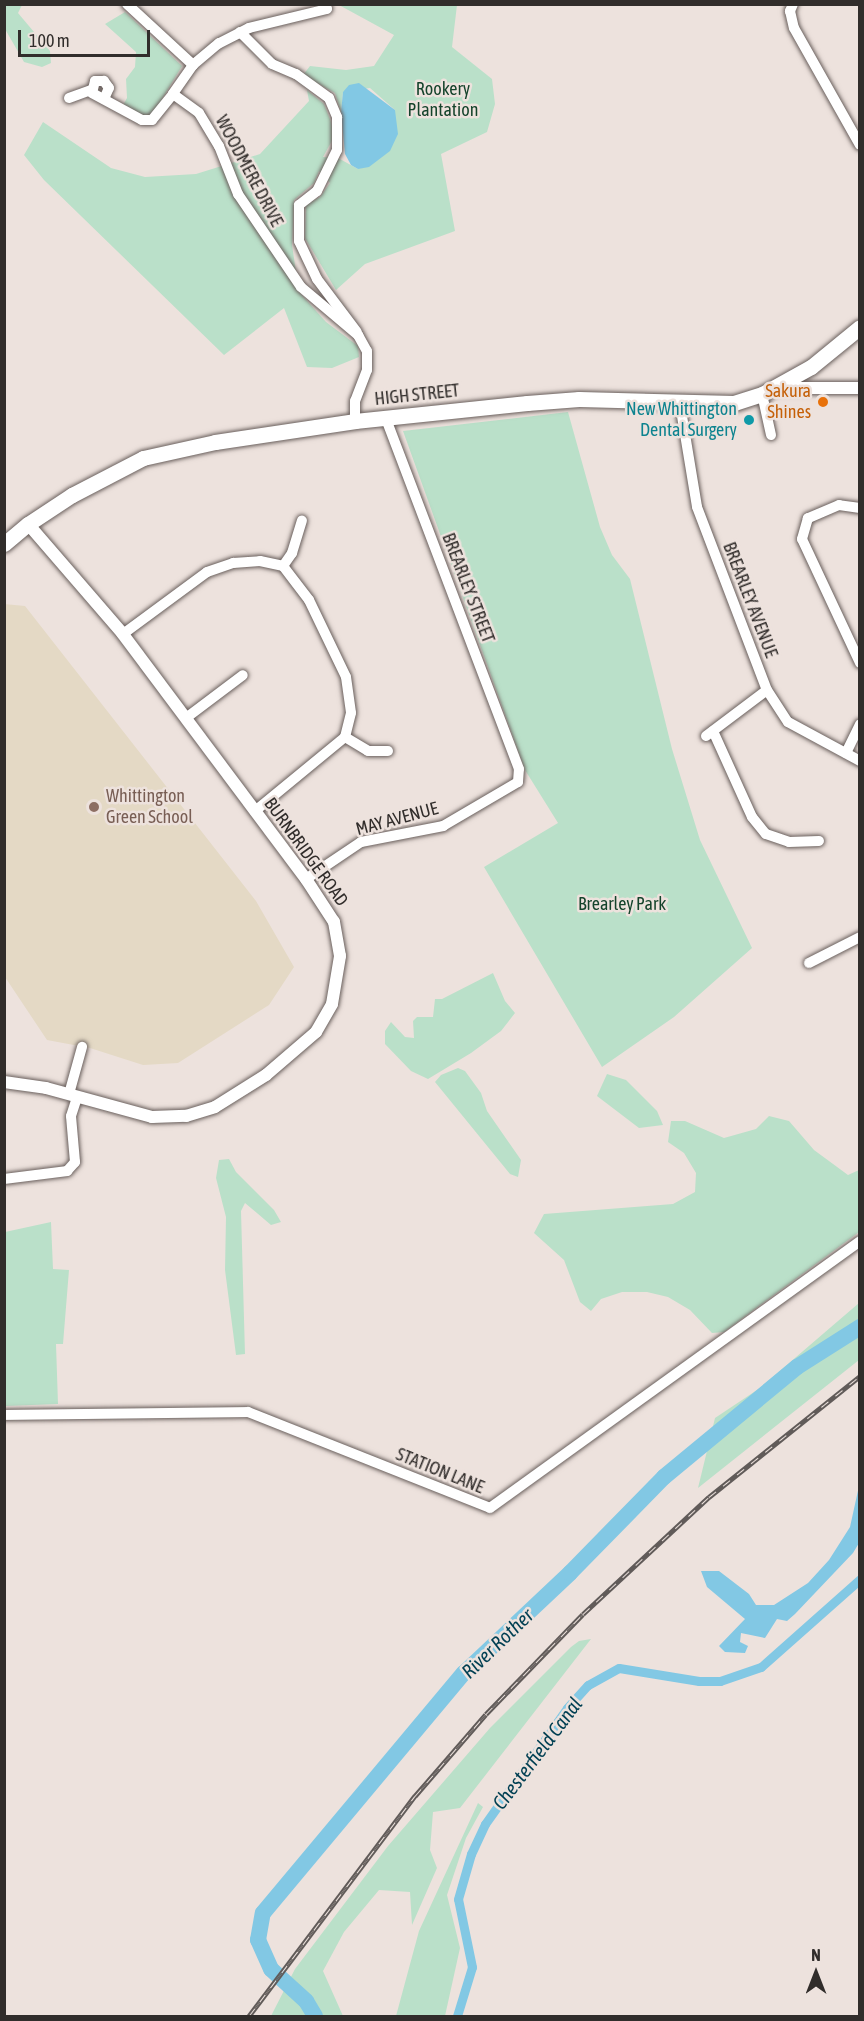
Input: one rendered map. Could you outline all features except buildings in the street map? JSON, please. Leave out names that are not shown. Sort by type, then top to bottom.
[{"type":"main road","points":[[776,388],[836,351],[860,327]]},
{"type":"main road","name":"HIGH STREET","points":[[4,544],[28,524],[143,458],[355,421],[579,399],[680,404],[734,403],[776,388]]},
{"type":"street","points":[[128,4],[193,65]]},
{"type":"street","points":[[92,90],[142,120],[152,120],[193,65],[219,43],[240,32],[327,9],[325,4]]},
{"type":"street","points":[[794,4],[790,11],[794,28],[860,145]]},
{"type":"street","points":[[240,32],[272,64],[296,74],[329,98],[337,117],[340,138],[337,150],[317,191],[299,205],[299,241],[317,279],[354,324],[358,335]]},
{"type":"street","points":[[92,90],[95,81],[104,81],[109,88],[104,99]]},
{"type":"street","points":[[69,98],[92,90]]},
{"type":"street","name":"WOODMERE DRIVE","points":[[173,94],[199,113],[219,146],[238,194],[301,287],[358,335],[368,351],[368,370],[355,401],[355,421]]},
{"type":"street","name":"HIGH STREET","points":[[776,388],[856,391]]},
{"type":"street","points":[[762,394],[771,435]]},
{"type":"street","name":"BREARLEY AVENUE","points":[[680,404],[697,507],[767,690],[788,722],[860,762]]},
{"type":"street","name":"BREARLEY STREET","points":[[386,418],[519,769]]},
{"type":"street","points":[[860,508],[839,505],[808,518],[802,539],[860,663]]},
{"type":"street","points":[[282,566],[292,553],[302,521]]},
{"type":"street","name":"BURNBRIDGE ROAD","points":[[4,1082],[73,1096],[152,1117],[186,1116],[215,1107],[242,1092],[316,1032],[332,1004],[340,956],[334,922],[306,879],[123,634],[28,524]]},
{"type":"street","points":[[123,634],[207,572],[233,563],[260,561],[282,566],[309,600],[346,677],[351,713],[345,737],[255,811]]},
{"type":"street","points":[[186,718],[243,675]]},
{"type":"street","points":[[767,690],[710,733],[752,817],[766,834],[789,842],[819,841]]},
{"type":"street","points":[[846,753],[860,724]]},
{"type":"street","points":[[345,737],[368,751],[388,751]]},
{"type":"street","name":"MAY AVENUE","points":[[306,879],[361,842],[444,826],[518,782],[519,769]]},
{"type":"street","points":[[809,963],[860,937]]},
{"type":"street","points":[[4,1179],[67,1171],[75,1162],[71,1116],[82,1047]]},
{"type":"street","name":"STATION LANE","points":[[4,1414],[248,1412],[490,1508],[860,1241]]},
{"type":"shaded area","name":"Whittington Green School","points":[[4,604],[25,606],[256,901],[294,967],[269,1005],[178,1063],[143,1065],[90,1048],[47,1040],[5,977]]},
{"type":"green space","points":[[4,5],[22,5],[18,13],[50,51],[51,63],[42,67],[24,62],[5,29]]},
{"type":"green space","name":"Rookery Plantation","points":[[339,5],[457,5],[452,47],[492,79],[495,104],[487,132],[441,154],[455,231],[365,264],[336,290],[305,238],[306,205],[320,197],[330,183],[319,171],[314,183],[294,200],[292,245],[299,292],[326,322],[358,346],[359,357],[332,368],[307,367],[284,308],[224,355],[44,180],[24,155],[43,122],[111,168],[145,177],[196,174],[260,154],[309,101],[307,90],[324,104],[331,122],[334,137],[323,157],[338,158],[358,169],[395,110],[370,88],[343,92],[341,112],[335,93],[303,75],[310,66],[346,70],[374,66],[394,35]]},
{"type":"green space","points":[[125,12],[182,66],[153,114],[146,117],[122,107],[127,98],[126,79],[135,67],[136,52],[105,24]]},
{"type":"green space","name":"Brearley Park","points":[[568,412],[600,527],[612,555],[630,579],[672,749],[700,840],[752,948],[674,1017],[602,1067],[484,867],[558,823],[525,770],[403,431]]},
{"type":"green space","points":[[493,973],[505,1001],[515,1013],[501,1031],[471,1053],[428,1079],[411,1071],[385,1044],[385,1031],[391,1022],[405,1037],[414,1038],[413,1021],[417,1017],[433,1017],[435,999],[442,999]]},
{"type":"green space","points":[[458,1068],[465,1071],[481,1093],[487,1111],[521,1160],[518,1177],[510,1174],[435,1082],[441,1075]]},
{"type":"green space","points":[[607,1074],[626,1080],[657,1111],[663,1125],[639,1128],[597,1096]]},
{"type":"green space","points":[[769,1116],[789,1121],[814,1150],[848,1175],[859,1170],[859,1232],[724,1332],[712,1333],[690,1310],[668,1297],[647,1292],[622,1292],[601,1299],[591,1311],[580,1302],[564,1260],[534,1233],[544,1214],[673,1204],[695,1192],[696,1173],[684,1153],[668,1142],[671,1121],[685,1121],[724,1138],[756,1129]]},
{"type":"green space","points":[[229,1159],[236,1172],[274,1210],[281,1222],[271,1225],[245,1203],[241,1211],[245,1354],[236,1355],[225,1270],[226,1217],[216,1178],[219,1160]]},
{"type":"green space","points":[[51,1222],[53,1269],[69,1270],[63,1344],[56,1344],[58,1404],[5,1406],[5,1232]]},
{"type":"green space","points":[[859,1303],[859,1360],[698,1488],[715,1418],[760,1388]]},
{"type":"green space","points":[[591,1639],[460,1808],[433,1812],[430,1850],[437,1868],[412,1925],[410,1892],[379,1890],[344,1932],[323,1971],[343,2016],[271,2016],[295,1969],[388,1846],[490,1728],[571,1647],[579,1641]]},
{"type":"green space","points":[[478,1803],[483,1807],[466,1838],[447,1895],[460,1948],[445,2016],[396,2016],[419,1931]]},
{"type":"water","points":[[359,83],[395,110],[398,134],[390,151],[369,167],[358,169],[351,165],[345,154],[341,112],[343,92],[349,85]]},
{"type":"water","points":[[859,1486],[859,1543],[853,1553],[787,1621],[777,1619],[765,1638],[741,1633],[740,1642],[748,1646],[745,1653],[725,1652],[719,1646],[745,1619],[707,1587],[701,1571],[719,1571],[749,1594],[756,1605],[774,1605],[808,1583],[829,1560],[850,1527]]},
{"type":"waterway","name":"River Rother","points":[[315,2016],[306,2001],[271,1969],[258,1940],[263,1913],[464,1673],[570,1573],[664,1477],[797,1367],[860,1327]]},
{"type":"waterway","name":"Chesterfield Canal","points":[[457,2016],[472,1967],[458,1899],[471,1854],[485,1824],[567,1708],[588,1685],[619,1668],[699,1681],[720,1681],[761,1667],[860,1579]]},
{"type":"railway","points":[[249,2016],[415,1796],[486,1714],[583,1614],[709,1497],[860,1376]]},
{"type":"place","name":"Sakura Shines","points":[[823,402]]},
{"type":"place","name":"New Whittington Dental Surgery","points":[[749,420]]},
{"type":"place","name":"Whittington Green School","points":[[94,807]]}]
